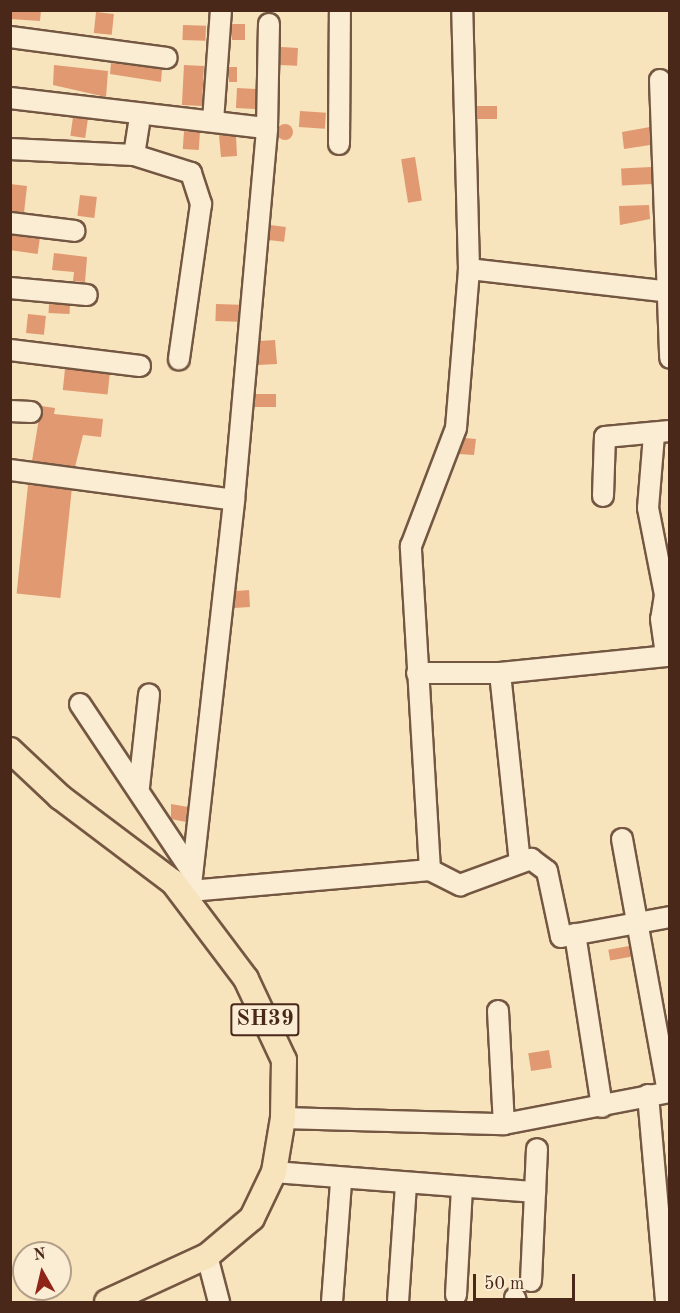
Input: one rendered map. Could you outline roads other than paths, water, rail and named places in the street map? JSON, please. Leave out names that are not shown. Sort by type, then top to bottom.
[{"type":"main road","name":"SH39","points":[[10,750],[60,797],[173,882],[191,888],[246,979],[284,1060],[283,1118],[274,1172],[252,1218],[207,1256],[143,1297],[107,1302]]},
{"type":"street","points":[[213,122],[220,10]]},
{"type":"street","points":[[339,144],[340,10]]},
{"type":"street","points":[[430,870],[411,546],[456,428],[469,269],[462,10]]},
{"type":"street","points":[[191,888],[234,500],[267,128],[269,24]]},
{"type":"street","points":[[10,37],[167,58]]},
{"type":"street","points":[[660,80],[669,358]]},
{"type":"street","points":[[10,98],[267,128]]},
{"type":"street","points":[[134,155],[139,124]]},
{"type":"street","points":[[10,149],[134,155],[191,173],[200,187],[179,359]]},
{"type":"street","points":[[10,223],[75,231]]},
{"type":"street","points":[[469,269],[668,292]]},
{"type":"street","points":[[10,288],[87,295]]},
{"type":"street","points":[[10,350],[140,366]]},
{"type":"street","points":[[10,411],[31,412]]},
{"type":"street","points":[[417,673],[500,673],[668,653],[661,619],[665,595],[648,508],[662,433],[605,436],[603,495]]},
{"type":"street","points":[[10,470],[234,500]]},
{"type":"street","points":[[500,673],[520,862]]},
{"type":"street","points":[[139,788],[149,695]]},
{"type":"street","points":[[80,704],[139,788],[191,888]]},
{"type":"street","points":[[283,1118],[504,1124],[602,1107],[669,1092],[622,838]]},
{"type":"street","points":[[191,888],[430,870],[460,885],[520,862],[543,863],[559,935],[575,934],[639,920],[669,917]]},
{"type":"street","points":[[575,934],[602,1107]]},
{"type":"street","points":[[498,1011],[504,1124]]},
{"type":"street","points":[[648,1095],[666,1302]]},
{"type":"street","points":[[531,1281],[537,1149]]},
{"type":"street","points":[[274,1172],[341,1181],[535,1192]]},
{"type":"street","points":[[332,1302],[341,1181]]},
{"type":"street","points":[[398,1302],[406,1185]]},
{"type":"street","points":[[456,1295],[462,1188]]},
{"type":"street","points":[[207,1256],[219,1302]]}]
